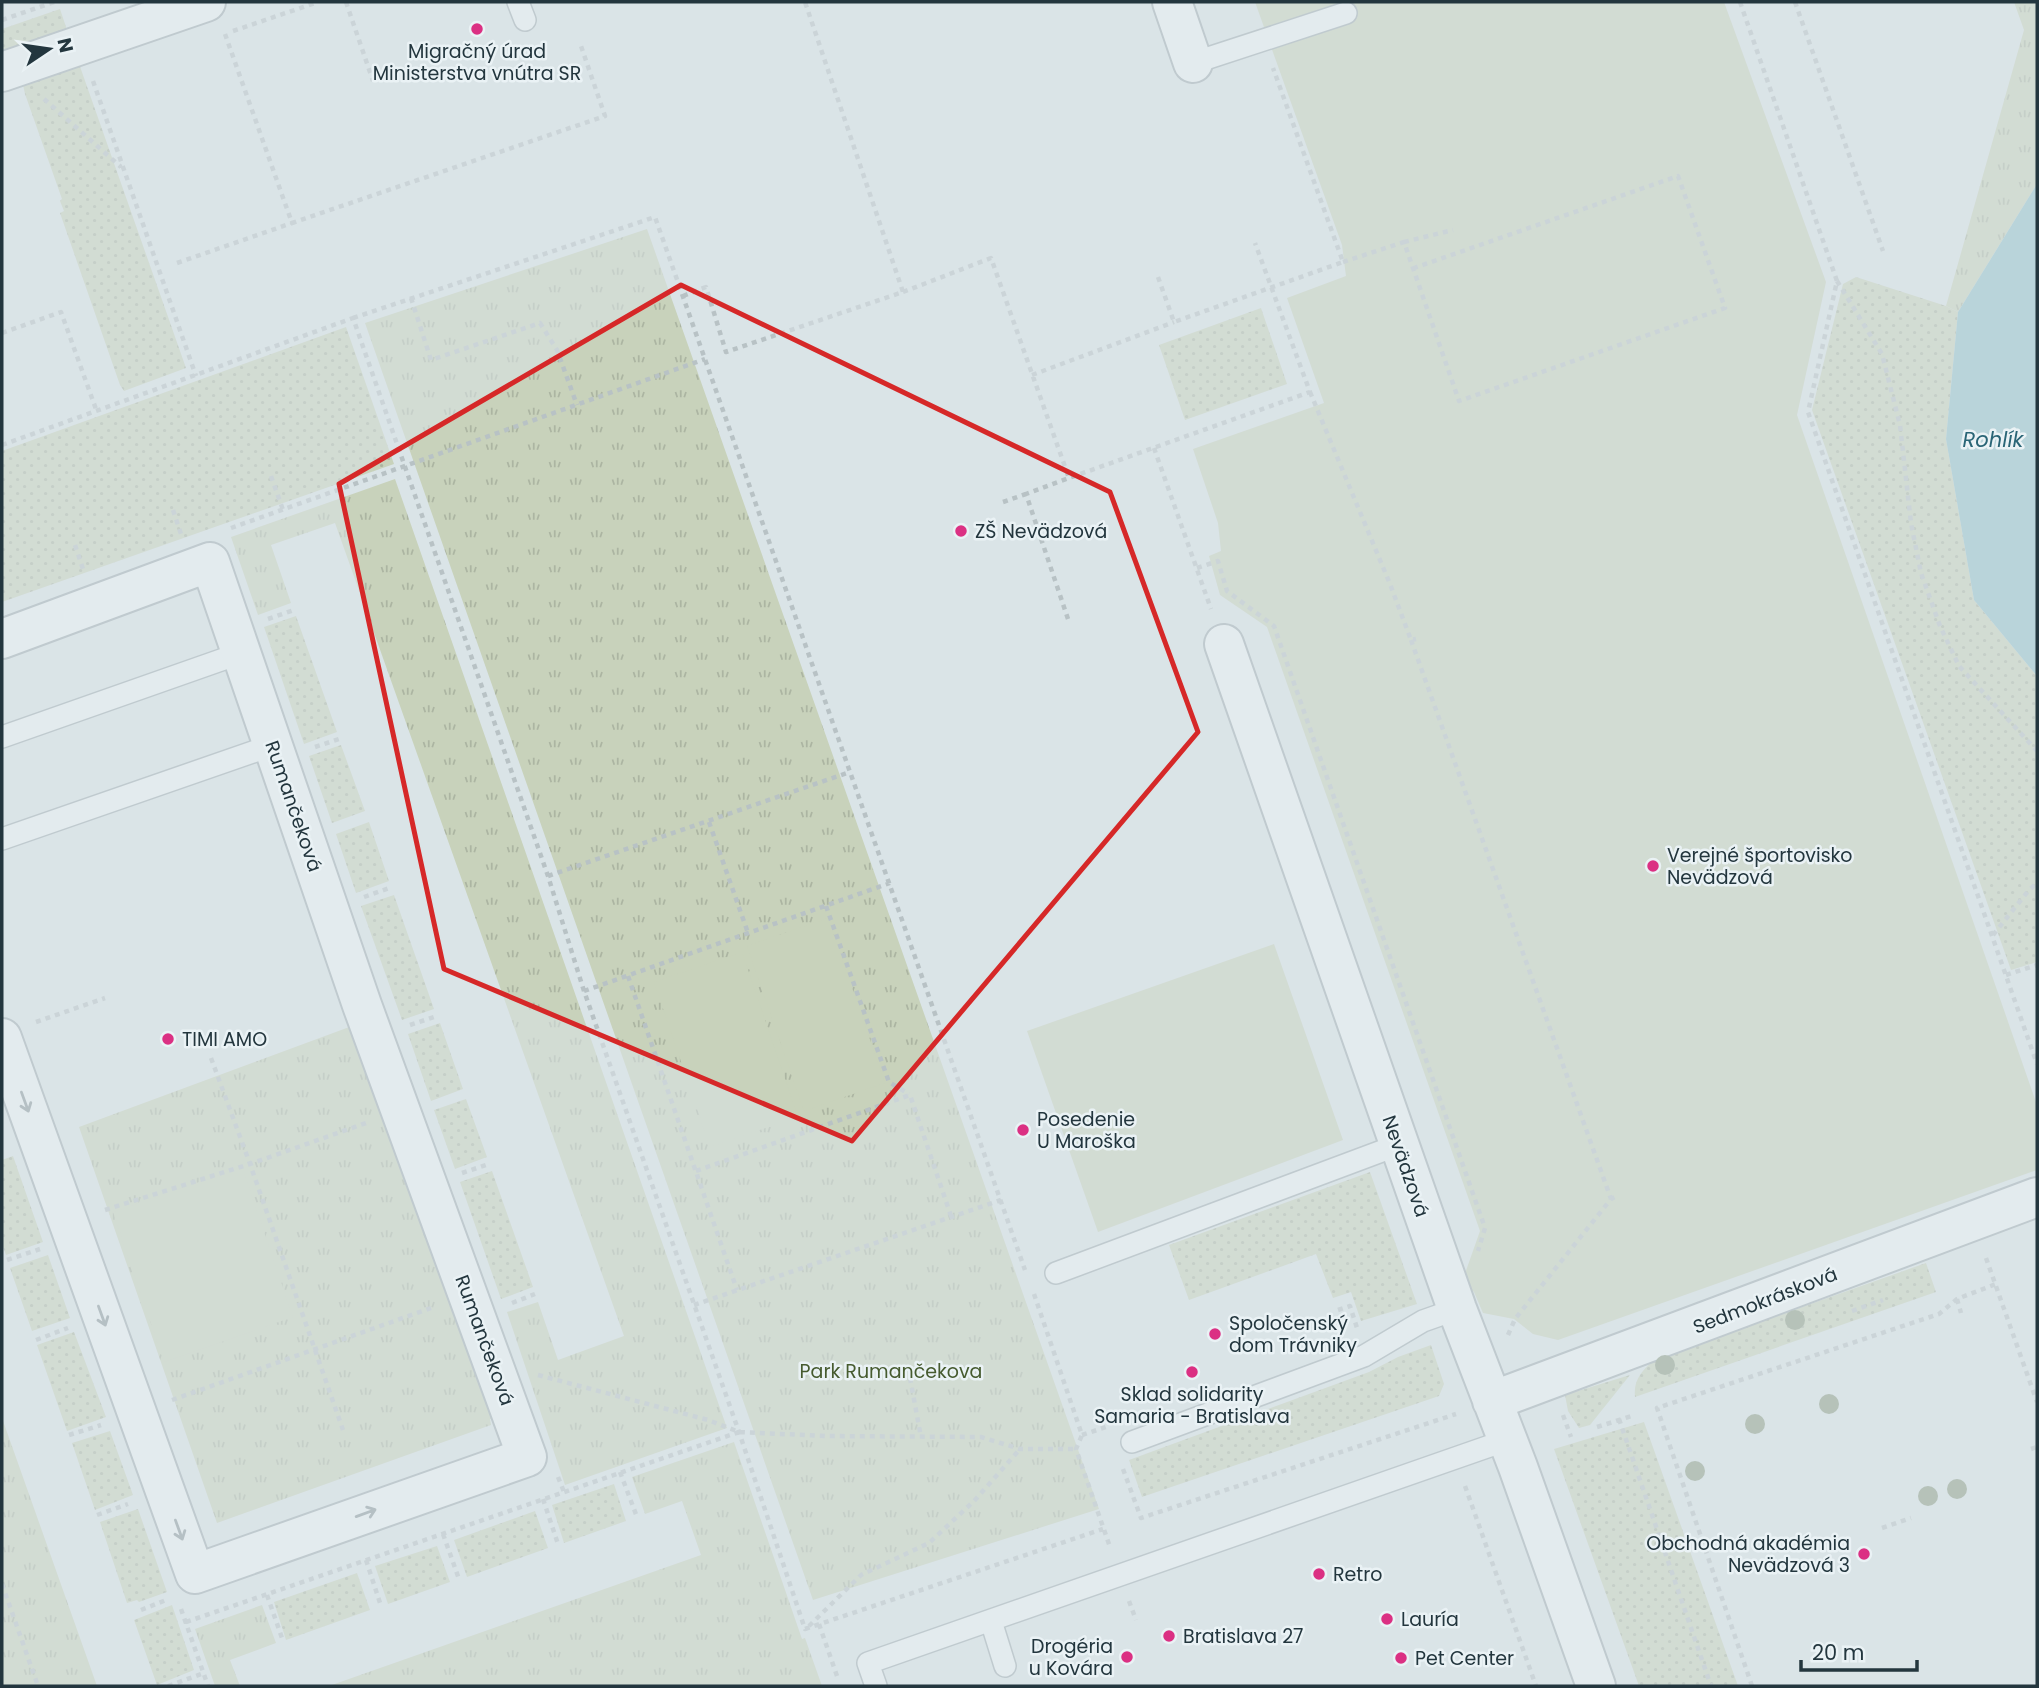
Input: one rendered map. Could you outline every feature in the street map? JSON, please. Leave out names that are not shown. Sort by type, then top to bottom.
[{"type":"street","points":[[6,71],[206,2]]},
{"type":"street","points":[[1172,2],[1193,63]]},
{"type":"street","name":"Rumančeková","points":[[2,639],[210,562],[401,1110],[527,1457],[195,1574],[137,1412],[56,1237],[15,1032]]},
{"type":"street","name":"Nevädzová","points":[[1224,644],[1457,1309],[1479,1406],[1507,1440],[1596,1686]]},
{"type":"street","name":"Sedmokrásková","points":[[1479,1406],[2037,1197]]},
{"type":"lane","points":[[1193,63],[1346,13]]},
{"type":"lane","points":[[2,737],[241,653]]},
{"type":"lane","points":[[2,839],[273,745]]},
{"type":"lane","points":[[1055,1273],[1398,1146]]},
{"type":"lane","points":[[1132,1442],[1364,1356],[1423,1321],[1457,1309]]},
{"type":"lane","points":[[876,1686],[868,1662],[1507,1440]]},
{"type":"lane","points":[[991,1621],[1005,1665]]},
{"type":"path","points":[[2,20],[54,2]]},
{"type":"path","points":[[292,223],[224,35],[318,2]]},
{"type":"path","points":[[346,2],[373,81]]},
{"type":"path","points":[[805,2],[903,292]]},
{"type":"path","points":[[1740,2],[1837,281],[1882,354],[1900,425],[1910,523],[1921,573],[1940,626],[1959,666],[2037,751]]},
{"type":"path","points":[[1795,2],[1883,251]]},
{"type":"path","points":[[80,45],[196,376]]},
{"type":"path","points":[[177,263],[605,116],[581,46]]},
{"type":"path","points":[[1273,66],[1343,262]]},
{"type":"path","points":[[6,71],[122,168]]},
{"type":"path","points":[[1404,242],[1459,401],[1725,308],[1678,176],[1414,268]]},
{"type":"path","points":[[2,445],[353,317],[655,217],[1028,1278]]},
{"type":"path","points":[[1032,375],[1343,262],[1404,242],[1453,230]]},
{"type":"path","points":[[1255,243],[1310,392],[1413,640],[1611,1199]]},
{"type":"path","points":[[683,296],[706,287],[726,352],[903,292],[991,258],[1069,478]]},
{"type":"path","points":[[1158,277],[1174,322]]},
{"type":"path","points":[[1837,281],[1808,412],[2037,1064]]},
{"type":"path","points":[[411,298],[431,360],[540,323],[557,350],[577,405]]},
{"type":"path","points":[[2,333],[61,312],[97,412]]},
{"type":"path","points":[[353,317],[548,876],[584,991],[739,1432],[805,1629]]},
{"type":"path","points":[[222,532],[705,359]]},
{"type":"path","points":[[1003,502],[1310,392]]},
{"type":"path","points":[[1154,448],[1224,644]]},
{"type":"path","points":[[271,475],[283,510]]},
{"type":"path","points":[[1026,494],[1068,619]]},
{"type":"path","points":[[173,510],[185,545]]},
{"type":"path","points":[[75,545],[86,580]]},
{"type":"path","points":[[1197,568],[1218,561],[1227,591],[1274,626],[1485,1228],[1475,1261]]},
{"type":"path","points":[[268,619],[294,610]]},
{"type":"path","points":[[313,748],[339,738]]},
{"type":"path","points":[[548,876],[850,772]]},
{"type":"path","points":[[709,822],[748,933]]},
{"type":"path","points":[[584,991],[890,883]]},
{"type":"path","points":[[1992,936],[2037,883]]},
{"type":"path","points":[[353,900],[392,887]]},
{"type":"path","points":[[826,906],[889,1082],[910,1095],[951,1216]]},
{"type":"path","points":[[2006,975],[2037,965]]},
{"type":"path","points":[[628,976],[737,1290]]},
{"type":"path","points":[[15,1032],[105,998]]},
{"type":"path","points":[[399,1028],[437,1016]]},
{"type":"path","points":[[211,1058],[342,1430]]},
{"type":"path","points":[[696,1171],[910,1095]]},
{"type":"path","points":[[7,1260],[112,1207],[250,1164],[401,1110]]},
{"type":"path","points":[[452,1177],[489,1164]]},
{"type":"path","points":[[1504,1345],[1514,1319],[1611,1199],[1617,1196]]},
{"type":"path","points":[[694,1306],[1001,1200]]},
{"type":"path","points":[[1972,1222],[2037,1402]]},
{"type":"path","points":[[1752,1686],[1657,1408],[1939,1314],[1957,1299],[1996,1284]]},
{"type":"path","points":[[805,1629],[1104,1529],[1076,1449],[1082,1435],[1032,1291]]},
{"type":"path","points":[[69,1435],[468,1294]]},
{"type":"path","points":[[510,1303],[535,1294]]},
{"type":"path","points":[[1957,1299],[1961,1313]]},
{"type":"path","points":[[36,1340],[70,1327]]},
{"type":"path","points":[[533,1374],[708,1420],[739,1432],[825,1436],[981,1437],[1020,1449],[1076,1449]]},
{"type":"path","points":[[910,1378],[921,1437]]},
{"type":"path","points":[[1141,1518],[1479,1406]]},
{"type":"path","points":[[1597,1427],[1635,1415]]},
{"type":"path","points":[[1619,1419],[1711,1686]]},
{"type":"path","points":[[1082,1435],[1108,1426]]},
{"type":"path","points":[[186,1622],[739,1432]]},
{"type":"path","points":[[805,1629],[862,1575],[929,1543],[974,1501],[1020,1449]]},
{"type":"path","points":[[1297,1466],[1301,1479]]},
{"type":"path","points":[[620,1472],[637,1517]]},
{"type":"path","points":[[1465,1486],[1536,1686]]},
{"type":"path","points":[[543,1499],[558,1544]]},
{"type":"path","points":[[97,1515],[131,1503]]},
{"type":"path","points":[[1882,1528],[1911,1518]]},
{"type":"path","points":[[443,1534],[459,1579]]},
{"type":"path","points":[[366,1560],[381,1606]]},
{"type":"path","points":[[2,1584],[38,1686]]},
{"type":"path","points":[[267,1595],[282,1641]]},
{"type":"path","points":[[141,1610],[177,1597]]},
{"type":"path","points":[[819,1624],[841,1686]]},
{"type":"path","points":[[168,1686],[204,1673]]},
{"type":"highlighted area","points":[[681,285],[1110,492],[1198,732],[852,1141],[444,969],[339,484]]},
{"type":"green space","name":"Verejné športovisko Nevädzová","points":[[1255,2],[1724,2],[1826,282],[1797,415],[2037,1105],[2037,1170],[1558,1340],[1533,1334],[1514,1319],[1483,1313],[1474,1292],[1462,1282],[1480,1231],[1267,627],[1220,595],[1209,556],[1221,551],[1218,523],[1193,449],[1324,403],[1287,298],[1346,276],[1342,245]]},
{"type":"green space","points":[[2014,2],[2037,2],[2037,184],[1958,312],[1946,306],[2024,30]]},
{"type":"green space","points":[[60,9],[70,39],[2,61],[2,29]]},
{"type":"green space","points":[[77,58],[186,368],[124,391],[60,213],[64,211],[60,201],[62,199],[22,80]]},
{"type":"green space","name":"Park Rumančekova","points":[[647,229],[1099,1509],[813,1600],[365,323]]},
{"type":"green space","points":[[1856,277],[1958,312],[1946,439],[1974,600],[2037,676],[2037,962],[2011,970],[1812,410],[1843,284]]},
{"type":"green space","points":[[1261,308],[1287,384],[1185,420],[1159,345]]},
{"type":"green space","points":[[346,327],[394,464],[2,602],[2,451]]},
{"type":"green space","points":[[395,479],[727,1428],[565,1485],[507,1312],[538,1302],[558,1360],[624,1336],[335,523],[271,545],[291,603],[258,615],[231,537]]},
{"type":"green space","points":[[296,616],[337,732],[304,744],[264,627]]},
{"type":"green space","points":[[341,745],[365,811],[332,823],[309,756]]},
{"type":"green space","points":[[369,822],[389,881],[356,893],[336,834]]},
{"type":"green space","points":[[394,895],[434,1009],[402,1020],[361,906]]},
{"type":"green space","points":[[828,918],[885,1083],[804,1111],[747,946]]},
{"type":"green space","points":[[1274,944],[1343,1140],[1098,1232],[1027,1031]]},
{"type":"green space","points":[[742,952],[798,1117],[710,1147],[654,982]]},
{"type":"green space","points":[[440,1023],[463,1089],[431,1101],[408,1034]]},
{"type":"green space","points":[[352,1026],[474,1369],[502,1417],[490,1419],[491,1425],[217,1523],[79,1127]]},
{"type":"green space","points":[[466,1099],[487,1157],[455,1169],[434,1110]]},
{"type":"green space","points":[[13,1156],[43,1242],[6,1255],[2,1244],[2,1160]]},
{"type":"green space","points":[[242,1167],[293,1317],[164,1362],[113,1212]]},
{"type":"green space","points":[[492,1171],[533,1287],[501,1299],[460,1182]]},
{"type":"green space","points":[[1370,1172],[1417,1304],[1361,1321],[1351,1292],[1333,1298],[1316,1254],[1189,1300],[1169,1245]]},
{"type":"green space","points":[[48,1255],[70,1318],[32,1331],[10,1268]]},
{"type":"green space","points":[[1926,1263],[1936,1292],[1635,1397],[1637,1380],[1655,1359]]},
{"type":"green space","points":[[74,1332],[106,1417],[67,1431],[37,1345]]},
{"type":"green space","points":[[1431,1345],[1444,1384],[1439,1396],[1142,1497],[1129,1460],[1369,1372],[1398,1357]]},
{"type":"green space","points":[[1630,1375],[1590,1425],[1579,1428],[1568,1411],[1565,1395]]},
{"type":"green space","points":[[2,1418],[97,1686],[2,1686]]},
{"type":"green space","points":[[1644,1422],[1738,1686],[1639,1686],[1554,1449]]},
{"type":"green space","points":[[110,1431],[133,1495],[95,1510],[72,1443]]},
{"type":"green space","points":[[734,1442],[802,1639],[805,1638],[822,1686],[329,1686],[701,1555],[682,1501],[645,1514],[632,1477]]},
{"type":"green space","points":[[614,1484],[626,1521],[564,1543],[552,1505]]},
{"type":"green space","points":[[138,1509],[167,1592],[139,1602],[137,1600],[127,1603],[100,1522]]},
{"type":"green space","points":[[535,1511],[548,1548],[467,1577],[454,1540]]},
{"type":"green space","points":[[437,1546],[450,1582],[388,1604],[375,1566]]},
{"type":"green space","points":[[357,1573],[370,1610],[286,1640],[274,1602]]},
{"type":"green space","points":[[172,1605],[194,1670],[157,1685],[134,1620]]},
{"type":"green space","points":[[262,1605],[276,1643],[230,1660],[240,1686],[215,1686],[195,1629]]},
{"type":"water","name":"Rohlík","points":[[2037,184],[2037,676],[1974,600],[1946,439],[1958,312]]},
{"type":"place","name":"Migračný úrad Ministerstva vnútra SR","points":[[477,29]]},
{"type":"place","name":"ZŠ Nevädzová","points":[[961,531]]},
{"type":"place","name":"Verejné športovisko Nevädzová","points":[[1653,866]]},
{"type":"place","name":"TIMI AMO","points":[[168,1039]]},
{"type":"place","name":"Posedenie U Maroška","points":[[1023,1130]]},
{"type":"place","name":"Spoločenský dom Trávniky","points":[[1215,1334]]},
{"type":"place","name":"Sklad solidarity Samaria - Bratislava","points":[[1192,1372]]},
{"type":"place","name":"Obchodná akadémia Nevädzová 3","points":[[1864,1554]]},
{"type":"place","name":"Retro","points":[[1319,1574]]},
{"type":"place","name":"Lauría","points":[[1387,1619]]},
{"type":"place","name":"Bratislava 27","points":[[1169,1636]]},
{"type":"place","name":"Drogéria u Kovára","points":[[1127,1657]]},
{"type":"place","name":"Pet Center","points":[[1401,1658]]}]
